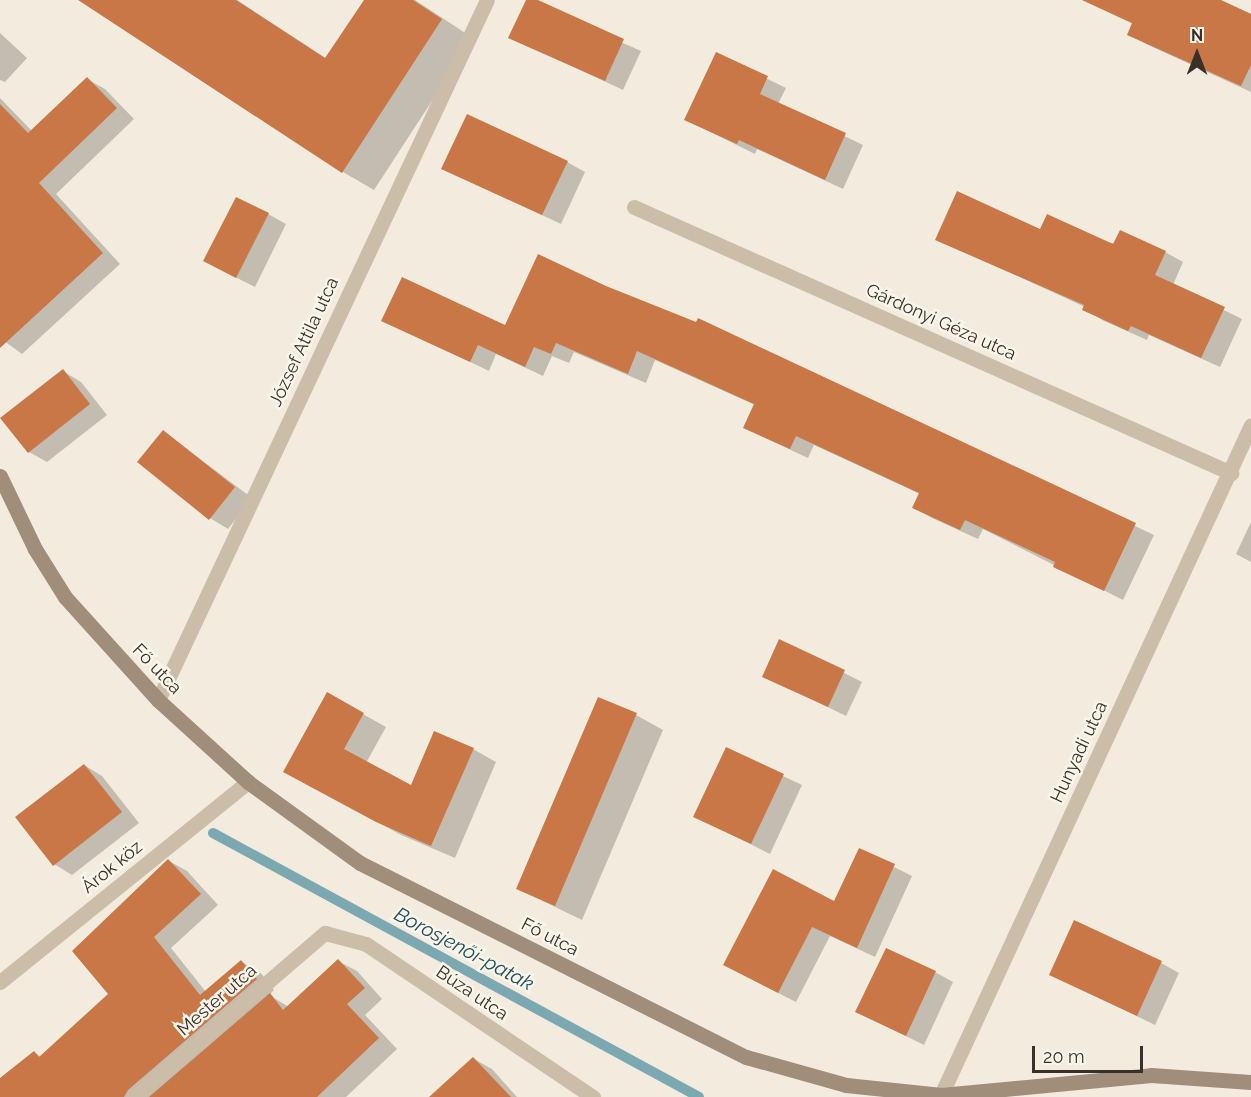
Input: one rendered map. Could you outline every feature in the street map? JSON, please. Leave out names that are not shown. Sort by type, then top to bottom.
[{"type":"street","name":"József Attila utca","points":[[158,700],[486,0]]},
{"type":"street","name":"Gárdonyi Géza utca","points":[[634,207],[1231,473]]},
{"type":"street","name":"Hunyadi utca","points":[[940,1095],[1231,473],[1251,425]]},
{"type":"street","name":"Fő utca","points":[[0,476],[34,549],[65,597],[158,700],[248,782],[360,863],[746,1058],[846,1085],[940,1095],[1151,1076],[1251,1082]]},
{"type":"street","name":"Árok köz","points":[[3,980],[248,782]]},
{"type":"street","name":"Búza utca","points":[[325,933],[366,944],[584,1095]]},
{"type":"street","name":"Mester utca","points":[[134,1097],[325,933]]},
{"type":"building","points":[[78,0],[236,0],[325,58],[364,0],[413,0],[442,19],[342,173]]},
{"type":"building","points":[[526,0],[538,0],[624,39],[605,81],[508,38]]},
{"type":"building","points":[[1082,0],[1221,0],[1251,14],[1251,65],[1241,86],[1127,35],[1132,23]]},
{"type":"building","points":[[716,52],[768,76],[760,94],[846,133],[825,180],[739,140],[737,144],[684,120]]},
{"type":"building","points":[[87,77],[117,108],[39,183],[103,253],[0,348],[0,104],[28,133]]},
{"type":"building","points":[[467,114],[568,161],[542,215],[441,169]]},
{"type":"building","points":[[957,191],[1040,229],[1047,214],[1113,244],[1120,230],[1166,251],[1155,275],[1225,307],[1201,358],[1131,326],[1128,331],[1082,310],[1084,305],[935,240]]},
{"type":"building","points":[[236,197],[269,213],[236,278],[203,261]]},
{"type":"building","points":[[538,254],[606,286],[696,322],[698,318],[1136,523],[1104,591],[1053,567],[1055,562],[965,520],[960,530],[912,508],[919,493],[796,436],[790,449],[743,428],[754,404],[637,351],[628,374],[556,343],[551,354],[534,347],[525,367],[478,345],[470,362],[381,321],[402,277],[505,325]]},
{"type":"building","points":[[63,369],[90,404],[28,453],[0,418]]},
{"type":"building","points":[[163,430],[235,487],[209,520],[137,462]]},
{"type":"building","points":[[779,639],[845,670],[828,707],[762,677]]},
{"type":"building","points":[[327,692],[364,713],[344,749],[411,785],[434,731],[474,748],[431,846],[376,822],[283,772]]},
{"type":"building","points":[[598,697],[637,713],[555,906],[516,889]]},
{"type":"building","points":[[726,747],[784,774],[751,844],[693,817]]},
{"type":"building","points":[[84,764],[122,812],[53,866],[15,817]]},
{"type":"building","points":[[859,848],[895,864],[857,948],[812,927],[778,993],[723,965],[773,869],[834,901]]},
{"type":"building","points":[[168,859],[201,894],[154,937],[200,995],[241,960],[257,979],[128,1090],[124,1097],[0,1097],[0,1078],[34,1051],[39,1057],[108,994],[72,951]]},
{"type":"building","points":[[1074,920],[1162,961],[1137,1016],[1049,975]]},
{"type":"building","points":[[886,948],[936,971],[906,1036],[855,1012]]},
{"type":"building","points":[[338,959],[365,988],[347,1004],[379,1038],[317,1097],[149,1097],[270,993],[283,1010]]},
{"type":"building","points":[[473,1057],[511,1097],[429,1097]]},
{"type":"waterway","name":"Borosjenői-patak","points":[[213,833],[699,1097]]}]
